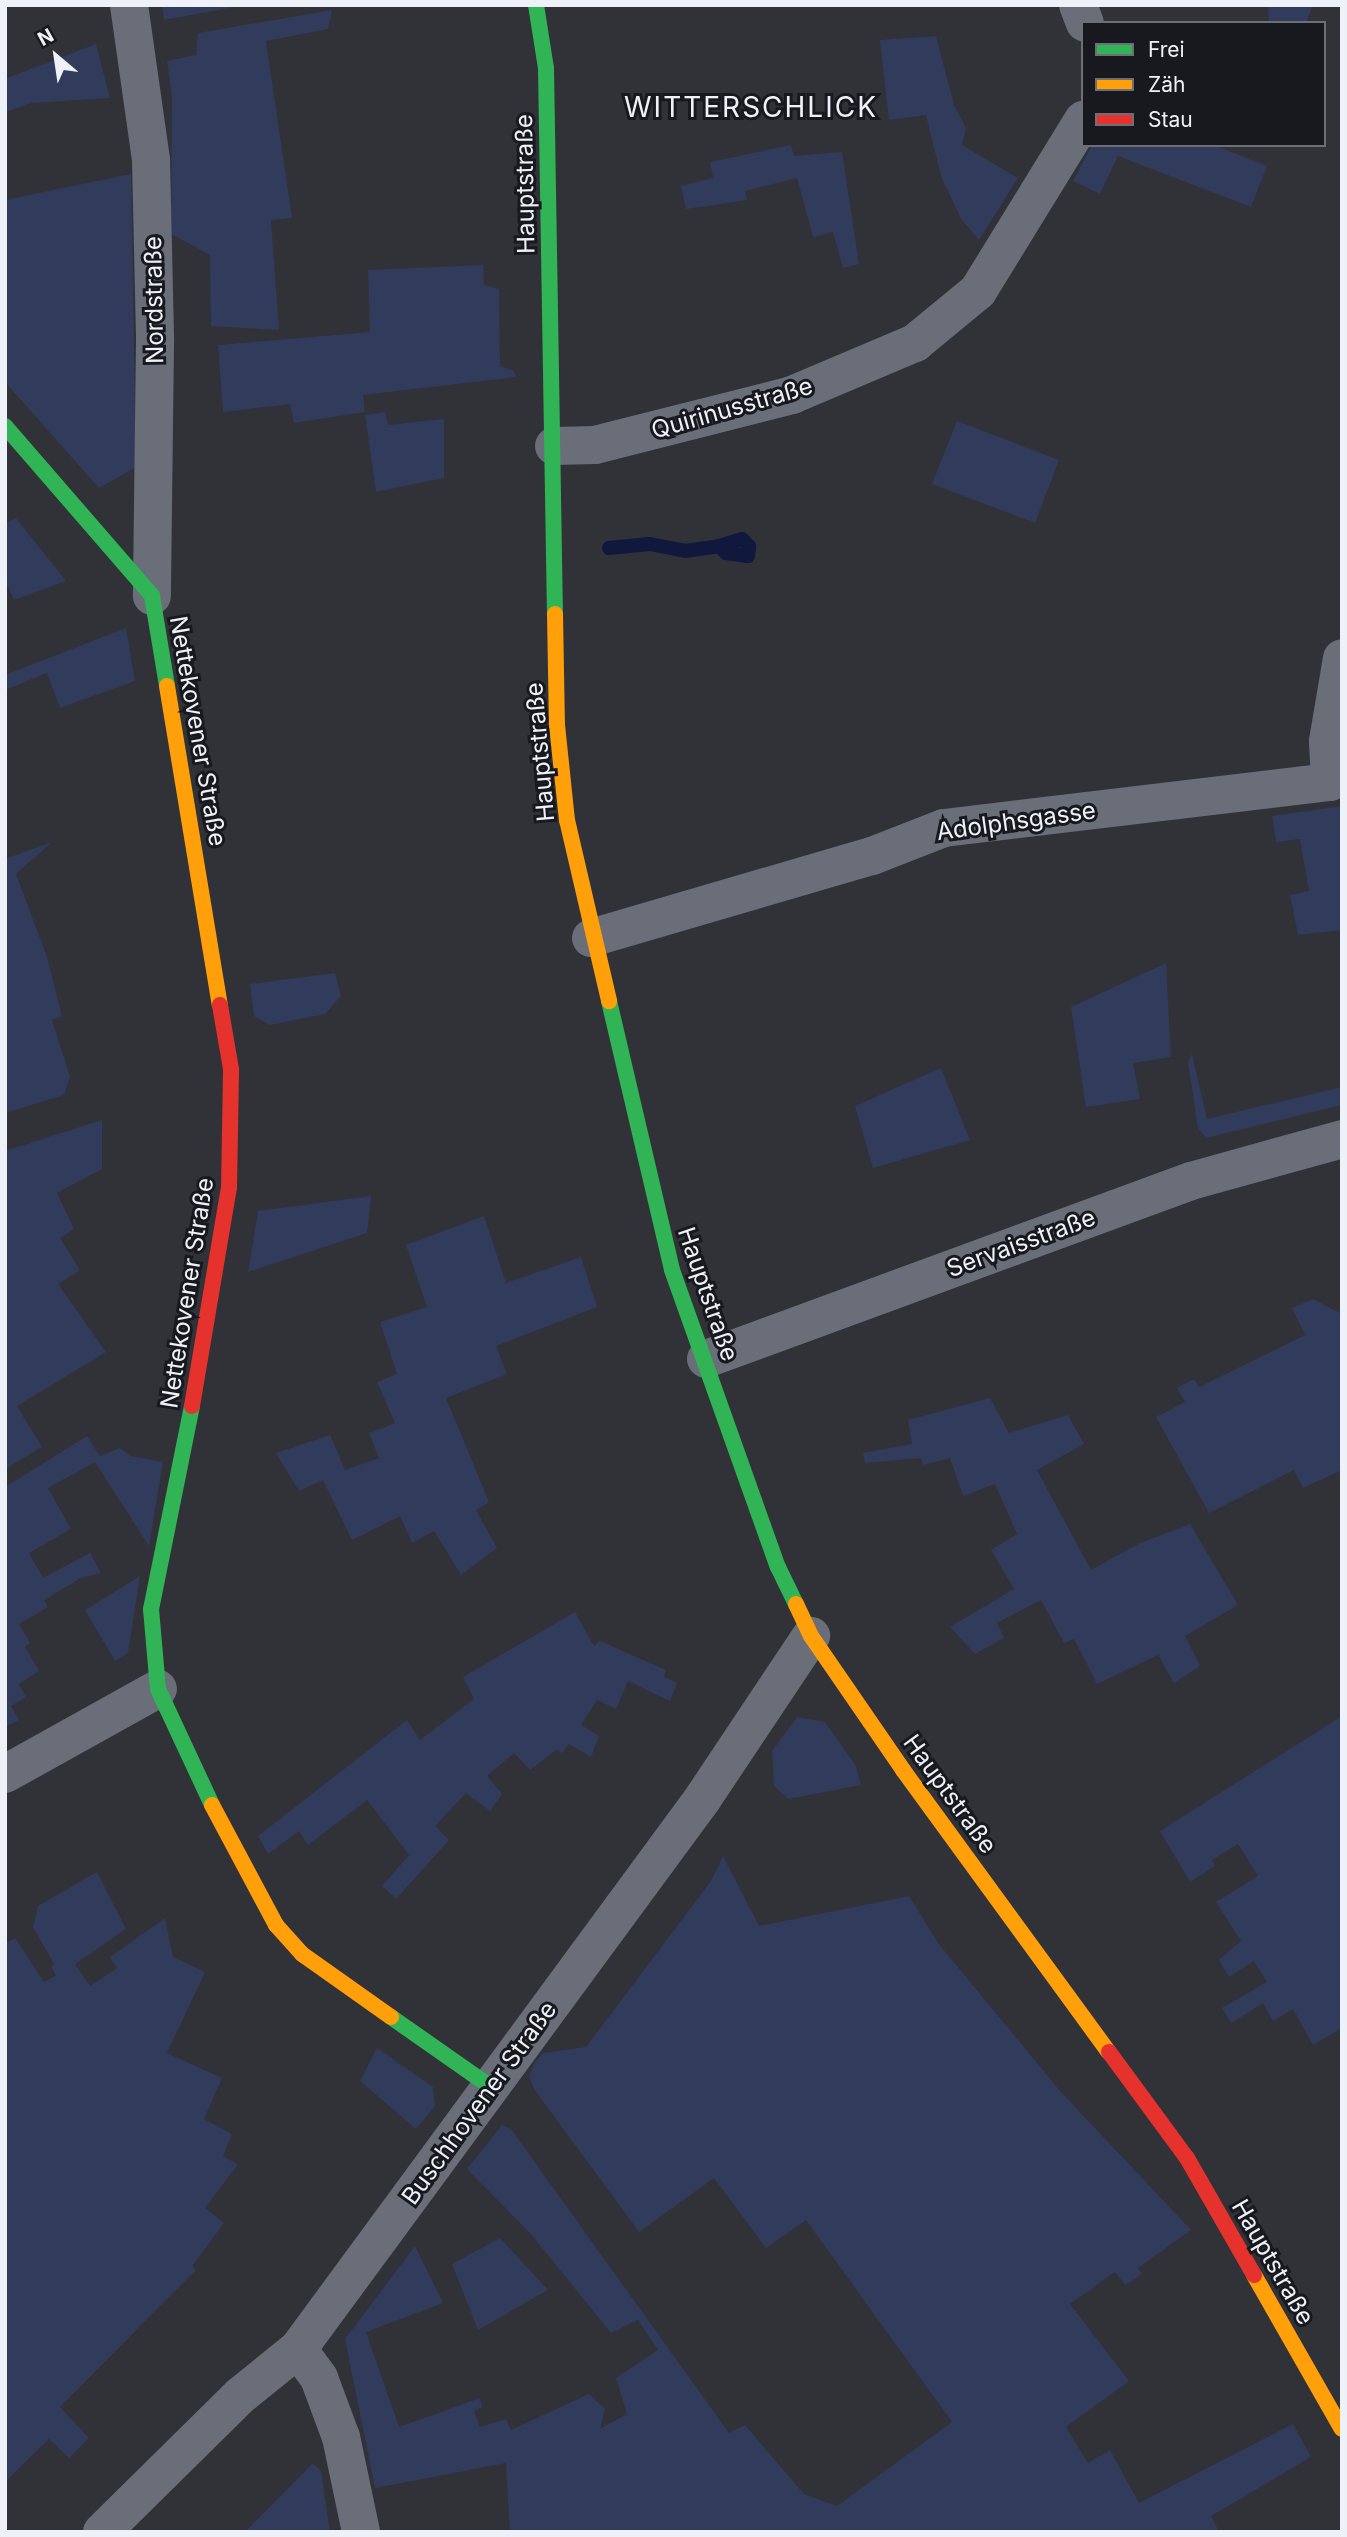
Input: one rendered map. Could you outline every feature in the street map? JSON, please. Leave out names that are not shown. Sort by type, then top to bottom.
[{"type":"main road","name":"Hauptstraße","points":[[536,5],[546,68],[557,726],[567,820],[591,938],[671,1270],[706,1359],[778,1567],[811,1636],[1187,2158],[1342,2429]]},
{"type":"main road","name":"Nettekovener Straße","points":[[5,426],[152,596],[231,1069],[229,1188],[189,1427],[151,1609],[158,1689],[227,1838],[276,1925],[302,1954],[491,2087]]},
{"type":"street","name":"Nordstraße","points":[[129,5],[151,160],[155,342],[152,596]]},
{"type":"street","name":"Quirinusstraße","points":[[554,446],[595,445],[792,395],[915,343],[978,291],[1081,123]]},
{"type":"street","name":"Adolphsgasse","points":[[591,938],[872,856],[944,828],[1330,782],[1328,741],[1342,658]]},
{"type":"street","name":"Servaisstraße","points":[[706,1359],[1191,1181],[1342,1139]]},
{"type":"street","name":"Buschhovener Straße","points":[[102,2532],[241,2395],[298,2349],[703,1798],[811,1636]]},
{"type":"street","points":[[5,1774],[158,1689]]},
{"type":"street","points":[[298,2349],[319,2378],[341,2437],[361,2532]]},
{"type":"shaded area","points":[[162,5],[245,5],[164,20]]},
{"type":"shaded area","points":[[1268,5],[1313,5],[1307,21],[1269,21]]},
{"type":"shaded area","points":[[332,10],[328,29],[266,41],[292,218],[271,220],[279,330],[211,326],[210,255],[171,234],[172,97],[167,61],[196,55],[198,33]]},
{"type":"shaded area","points":[[936,36],[954,105],[966,128],[962,145],[1018,178],[979,240],[961,219],[941,176],[926,115],[889,120],[880,40]]},
{"type":"shaded area","points":[[96,44],[110,98],[32,103],[5,112],[5,79]]},
{"type":"shaded area","points":[[791,145],[794,156],[842,152],[859,264],[843,268],[833,232],[813,237],[797,178],[745,191],[747,200],[686,209],[681,186],[713,178],[710,162]]},
{"type":"shaded area","points":[[1091,147],[1219,147],[1267,166],[1251,207],[1118,156],[1100,194],[1073,181]]},
{"type":"shaded area","points":[[131,174],[136,467],[99,488],[5,382],[5,200]]},
{"type":"shaded area","points":[[483,265],[484,285],[499,289],[500,366],[514,371],[516,377],[363,395],[365,412],[294,423],[290,404],[223,412],[218,345],[370,332],[368,270]]},
{"type":"shaded area","points":[[385,412],[388,425],[444,419],[444,478],[376,492],[365,415]]},
{"type":"shaded area","points":[[957,421],[1059,460],[1035,523],[932,484]]},
{"type":"shaded area","points":[[16,518],[66,581],[14,600],[5,580],[5,524]]},
{"type":"shaded area","points":[[126,628],[135,681],[60,708],[47,673],[5,690],[5,675]]},
{"type":"shaded area","points":[[1342,806],[1342,930],[1298,935],[1290,895],[1309,891],[1300,839],[1276,842],[1272,816]]},
{"type":"shaded area","points":[[52,842],[16,874],[47,957],[62,1016],[52,1020],[70,1077],[64,1095],[5,1113],[5,859]]},
{"type":"shaded area","points":[[1166,963],[1171,1057],[1133,1063],[1140,1099],[1086,1107],[1071,1007]]},
{"type":"shaded area","points":[[335,973],[341,996],[325,1014],[270,1025],[254,1016],[250,984]]},
{"type":"shaded area","points":[[1192,1054],[1207,1119],[1342,1087],[1342,1105],[1206,1138],[1198,1128],[1188,1062]]},
{"type":"shaded area","points":[[941,1068],[970,1140],[873,1168],[855,1106]]},
{"type":"shaded area","points":[[102,1120],[102,1169],[57,1193],[74,1229],[60,1238],[80,1270],[58,1284],[106,1352],[17,1406],[42,1447],[5,1469],[5,1151]]},
{"type":"shaded area","points":[[371,1196],[367,1233],[248,1272],[258,1211]]},
{"type":"shaded area","points":[[484,1216],[506,1283],[581,1257],[597,1307],[496,1346],[507,1374],[446,1398],[489,1502],[476,1510],[497,1548],[461,1575],[434,1531],[412,1543],[400,1516],[352,1540],[323,1480],[299,1491],[276,1453],[330,1435],[345,1470],[379,1458],[369,1433],[395,1423],[377,1382],[397,1374],[380,1322],[427,1307],[406,1245]]},
{"type":"shaded area","points":[[1313,1299],[1342,1314],[1342,1470],[1303,1488],[1294,1470],[1209,1513],[1156,1417],[1185,1402],[1177,1388],[1194,1379],[1199,1387],[1305,1335],[1292,1308]]},
{"type":"shaded area","points":[[990,1398],[1009,1433],[1068,1415],[1084,1444],[1037,1470],[1091,1570],[1138,1544],[1190,1524],[1238,1605],[1185,1636],[1200,1666],[1174,1683],[1158,1655],[1097,1684],[1074,1639],[1064,1643],[1041,1600],[997,1623],[1004,1638],[975,1654],[950,1627],[1014,1589],[991,1550],[1017,1534],[995,1484],[963,1496],[950,1458],[923,1465],[921,1458],[865,1463],[863,1453],[912,1444],[908,1420]]},
{"type":"shaded area","points":[[87,1436],[100,1456],[120,1448],[130,1456],[163,1462],[149,1546],[95,1462],[48,1488],[71,1529],[29,1553],[43,1578],[90,1553],[101,1573],[81,1578],[44,1600],[48,1607],[19,1624],[30,1643],[25,1647],[39,1671],[19,1684],[26,1697],[11,1706],[19,1720],[5,1727],[5,1487]]},
{"type":"shaded area","points":[[140,1576],[128,1653],[115,1661],[85,1610]]},
{"type":"shaded area","points":[[575,1612],[594,1646],[600,1641],[666,1670],[664,1677],[677,1683],[670,1701],[628,1681],[616,1709],[597,1700],[581,1725],[599,1736],[591,1757],[569,1744],[562,1753],[556,1750],[530,1770],[514,1753],[487,1776],[502,1794],[490,1811],[466,1793],[435,1826],[449,1840],[396,1899],[382,1886],[409,1855],[367,1800],[308,1845],[299,1831],[268,1854],[258,1836],[407,1720],[420,1740],[474,1699],[463,1677]]},
{"type":"shaded area","points":[[1342,1716],[1342,2028],[1313,2045],[1293,2009],[1273,2021],[1263,2003],[1231,2023],[1222,2008],[1267,1982],[1254,1961],[1229,1977],[1219,1960],[1241,1941],[1216,1902],[1258,1876],[1238,1844],[1212,1860],[1215,1866],[1190,1882],[1160,1831]]},
{"type":"shaded area","points":[[797,1717],[825,1722],[856,1766],[861,1785],[788,1799],[774,1786],[772,1751]]},
{"type":"shaded area","points":[[723,1856],[759,1926],[909,1896],[938,1943],[1060,2091],[1191,2230],[1138,2268],[1142,2274],[1125,2285],[1115,2272],[1070,2304],[1129,2381],[1066,2427],[1088,2463],[1110,2450],[1139,2503],[1293,2424],[1311,2457],[1211,2516],[1219,2532],[510,2532],[506,2463],[375,2488],[345,2339],[415,2246],[443,2303],[366,2332],[399,2427],[480,2398],[482,2407],[474,2411],[480,2427],[506,2419],[511,2430],[589,2394],[605,2409],[600,2429],[627,2414],[616,2378],[658,2350],[638,2320],[611,2333],[530,2233],[467,2169],[502,2125],[511,2129],[729,2433],[745,2425],[804,2494],[837,2506],[952,2422],[806,2220],[766,2248],[714,2178],[639,2232],[534,2089],[529,2076],[534,2064],[543,2053],[586,2047],[711,1881]]},
{"type":"shaded area","points":[[97,1872],[126,1929],[75,1964],[90,1986],[117,1968],[110,1957],[165,1918],[173,1957],[205,1972],[167,2053],[222,2078],[204,2119],[232,2134],[223,2156],[238,2164],[205,2208],[224,2223],[192,2266],[196,2270],[60,2407],[89,2438],[69,2458],[49,2439],[5,2482],[5,1944],[15,1938],[44,1982],[56,1976],[51,1966],[54,1964],[33,1927],[38,1906]]},
{"type":"shaded area","points":[[377,2048],[433,2087],[435,2106],[416,2129],[360,2081]]},
{"type":"shaded area","points":[[500,2238],[548,2290],[478,2330],[452,2264]]},
{"type":"shaded area","points":[[313,2463],[321,2471],[330,2532],[245,2532]]},
{"type":"waterway","points":[[609,548],[650,544],[685,551],[719,546],[726,553],[748,556],[749,546],[742,539],[719,546]]},
{"type":"traffic: fast","points":[[536,5],[546,68],[555,614]]},
{"type":"traffic: fast","points":[[5,426],[152,596],[167,686]]},
{"type":"traffic: fast","points":[[609,1001],[672,1270],[778,1567],[796,1604]]},
{"type":"traffic: fast","points":[[192,1406],[151,1609],[158,1689],[212,1805]]},
{"type":"traffic: fast","points":[[391,2017],[491,2087]]},
{"type":"traffic: slow","points":[[555,614],[557,725],[567,820],[609,1001]]},
{"type":"traffic: slow","points":[[167,686],[220,1005]]},
{"type":"traffic: slow","points":[[796,1604],[811,1636],[903,1770],[1109,2052]]},
{"type":"traffic: slow","points":[[212,1805],[276,1925],[302,1954],[391,2017]]},
{"type":"traffic: slow","points":[[1254,2275],[1342,2429]]},
{"type":"traffic: jam","points":[[192,1406],[229,1188],[231,1069],[220,1005]]},
{"type":"traffic: jam","points":[[1109,2052],[1187,2158],[1254,2275]]},
{"type":"district","name":"WITTERSCHLICK","points":[[751,107]]}]
